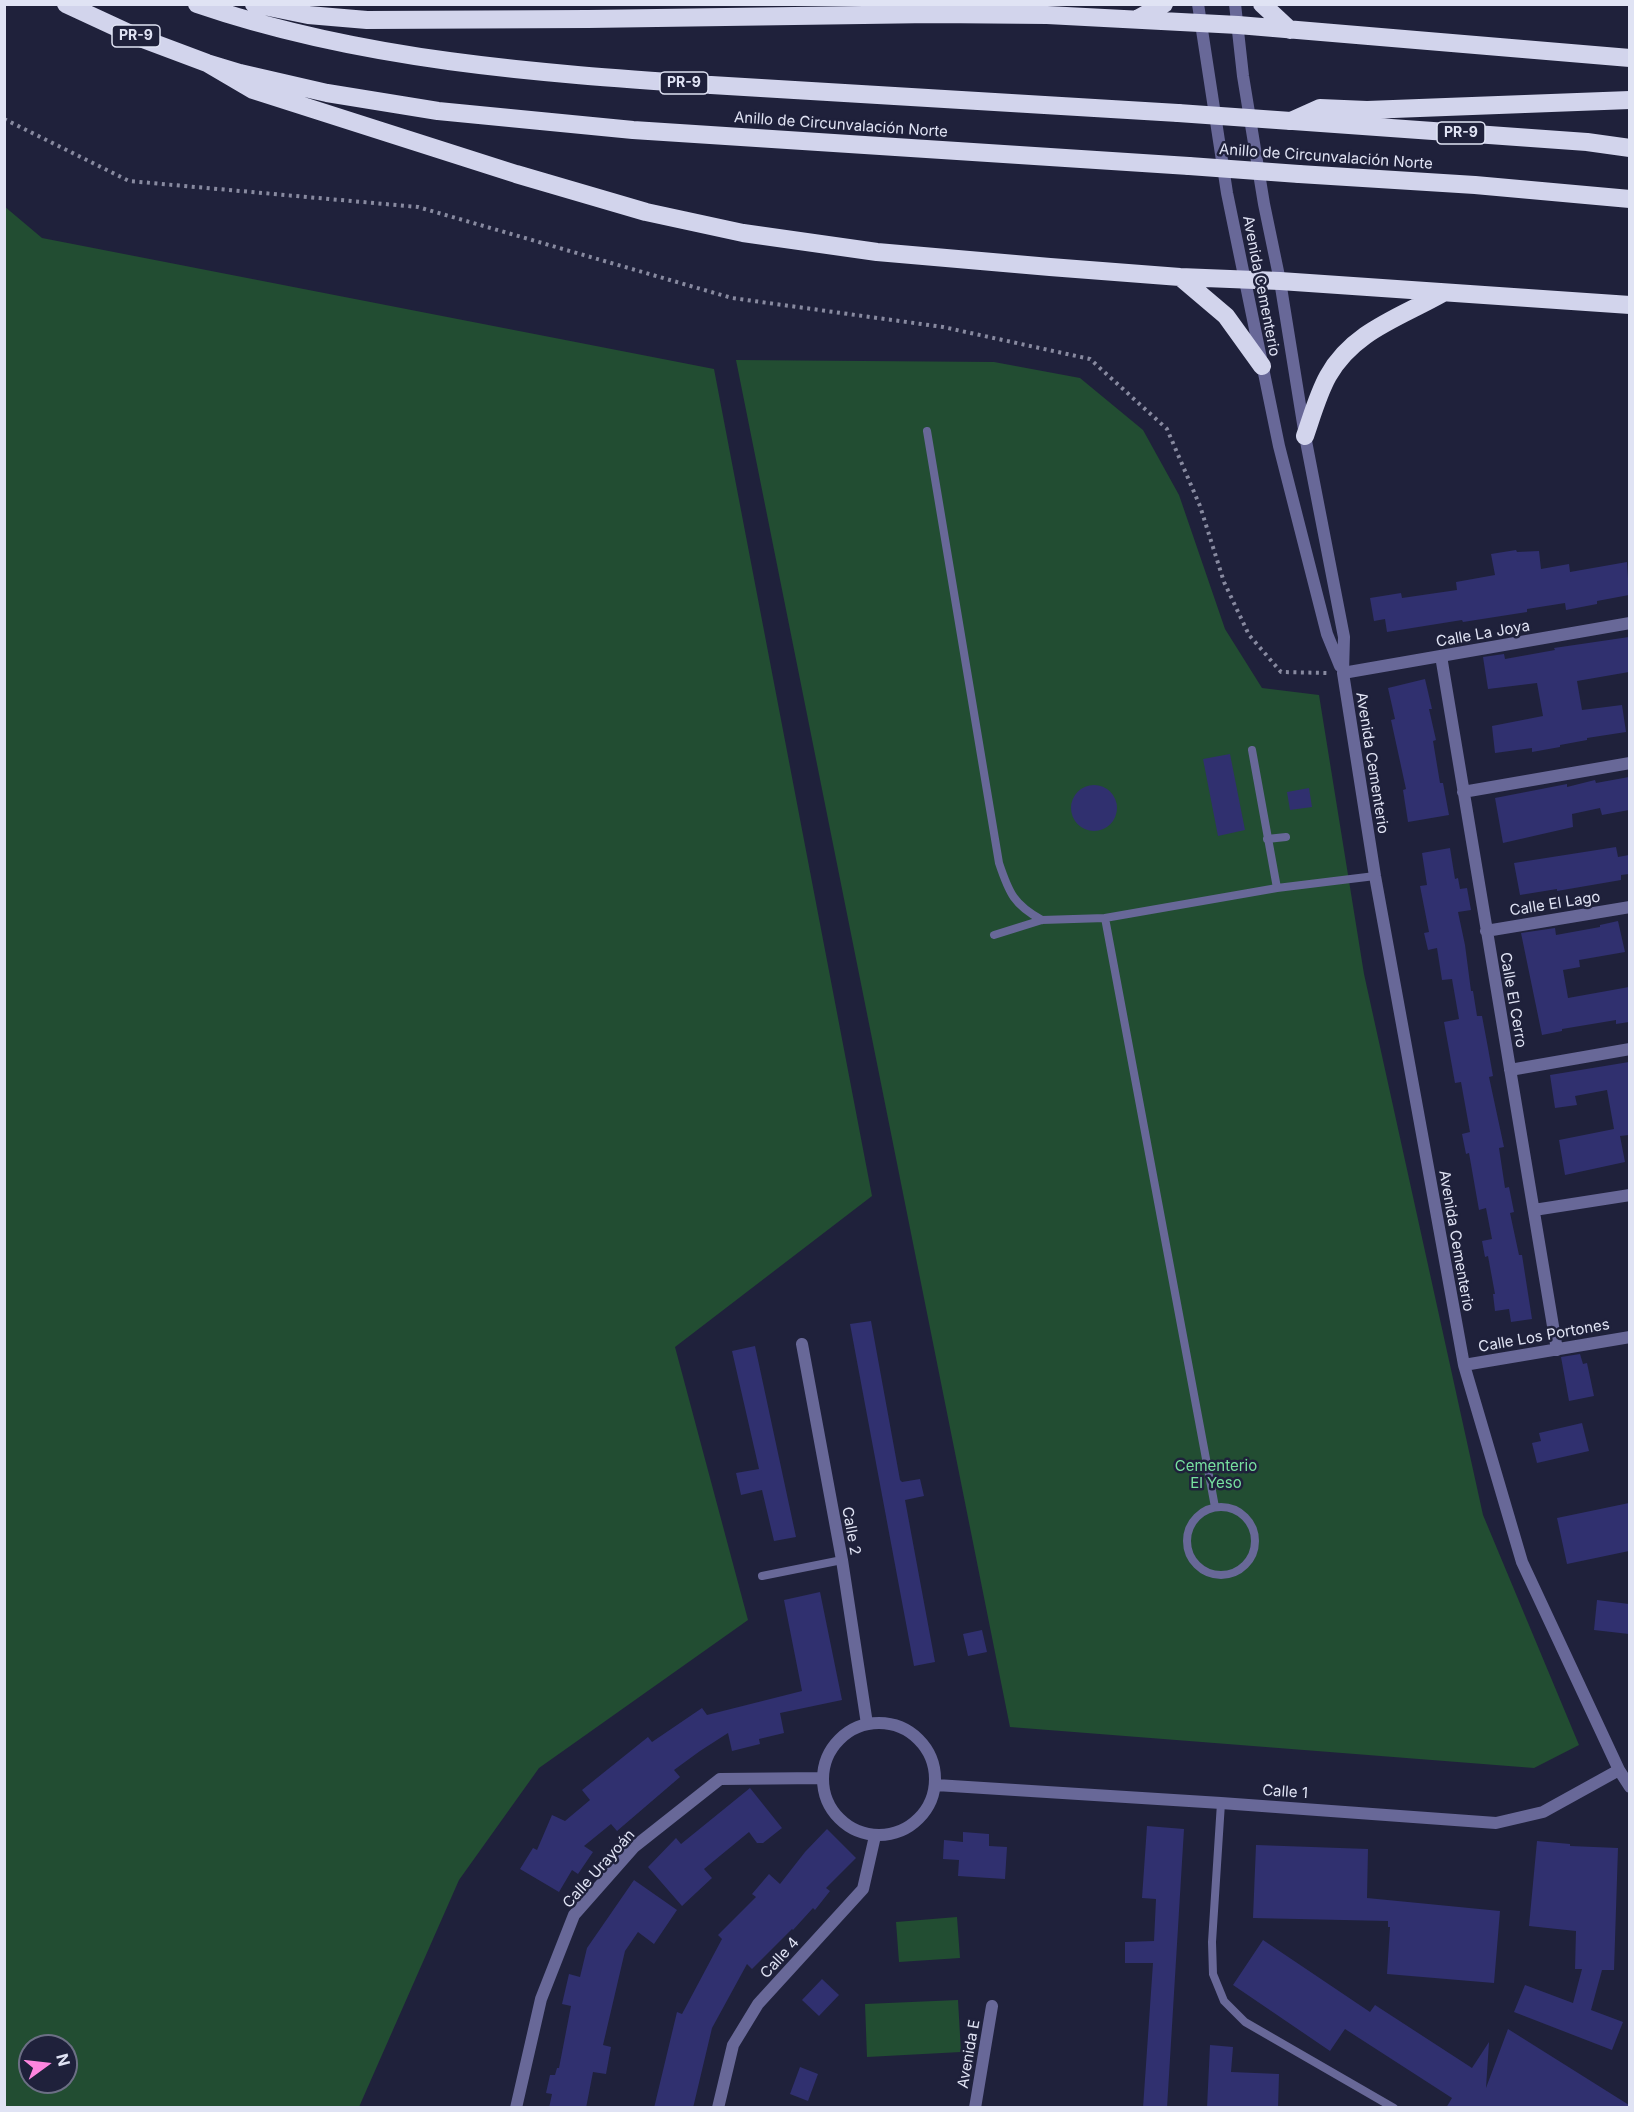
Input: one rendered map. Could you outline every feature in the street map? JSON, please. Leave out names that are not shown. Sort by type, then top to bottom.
[{"type":"highway","name":"Anillo de Circunvalación Norte","points":[[66,4],[135,36],[207,63],[270,81],[449,113],[633,130],[1474,185],[1629,199]]},
{"type":"highway","name":"Anillo de Circunvalación Norte","points":[[197,4],[315,38],[499,68],[761,88],[1291,121],[1587,142],[1629,148]]},
{"type":"highway","points":[[254,4],[308,15],[367,20],[932,14],[1047,15],[1238,25],[1473,43],[1629,58]]},
{"type":"highway","points":[[1134,21],[1164,4]]},
{"type":"highway","points":[[1262,4],[1290,30]]},
{"type":"highway","points":[[207,63],[253,90],[516,174],[668,217],[743,233],[877,252],[1180,278],[1280,281],[1629,305]]},
{"type":"highway","points":[[1291,121],[1320,108],[1379,109],[1629,100]]},
{"type":"highway","points":[[1180,278],[1226,316],[1262,366]]},
{"type":"highway","points":[[1305,436],[1323,387],[1344,354],[1355,343],[1383,324],[1416,309],[1443,293]]},
{"type":"street","name":"Avenida Cementerio","points":[[1198,4],[1227,193],[1279,446],[1318,599],[1343,673]]},
{"type":"street","name":"Avenida Cementerio","points":[[1235,4],[1243,76],[1264,204],[1280,281],[1305,436],[1344,637],[1343,673],[1375,876],[1464,1365],[1522,1562],[1629,1787]]},
{"type":"street","name":"Calle La Joya","points":[[1343,673],[1629,623]]},
{"type":"street","name":"Calle El Cerro","points":[[1441,656],[1557,1350]]},
{"type":"street","points":[[1463,792],[1629,763]]},
{"type":"street","name":"Calle El Lago","points":[[1486,931],[1629,907]]},
{"type":"street","points":[[1510,1070],[1629,1049]]},
{"type":"street","points":[[1534,1210],[1629,1195]]},
{"type":"street","name":"Calle Los Portones","points":[[1464,1365],[1629,1337]]},
{"type":"street","name":"Calle 2","points":[[802,1344],[842,1560],[867,1724]]},
{"type":"street","points":[[889,1723],[909,1730],[925,1745],[934,1764],[936,1785],[926,1813],[903,1831],[875,1836],[854,1830],[837,1817],[826,1799],[823,1778],[826,1760],[836,1743],[850,1731],[867,1724],[889,1723]]},
{"type":"street","name":"Calle 1","points":[[936,1785],[1496,1823],[1544,1812],[1619,1770]]},
{"type":"street","name":"Calle Urayoán","points":[[516,2108],[541,1999],[574,1915],[634,1848],[720,1779],[823,1778]]},
{"type":"street","name":"Calle 4","points":[[718,2108],[733,2045],[758,2004],[863,1889],[875,1836]]},
{"type":"street","name":"Avenida E","points":[[975,2108],[992,2006]]},
{"type":"lane","points":[[927,431],[999,863],[1008,891],[1026,911],[1042,920]]},
{"type":"lane","points":[[1252,750],[1277,888]]},
{"type":"lane","points":[[1267,839],[1286,837]]},
{"type":"lane","points":[[994,935],[1042,920],[1105,918],[1277,888],[1375,876]]},
{"type":"lane","points":[[1105,918],[1215,1507]]},
{"type":"lane","points":[[1215,1507],[1227,1507],[1238,1511],[1253,1529],[1254,1552],[1248,1563],[1239,1571],[1228,1575],[1217,1576],[1197,1567],[1187,1548],[1186,1537],[1196,1517],[1204,1510],[1215,1507]]},
{"type":"lane","points":[[762,1576],[842,1560]]},
{"type":"lane","points":[[1221,1803],[1212,1942],[1213,1974],[1224,2001],[1245,2022],[1394,2108]]},
{"type":"path","points":[[4,119],[129,181],[418,207],[732,298],[943,327],[1089,359],[1167,429],[1200,506],[1224,582],[1249,635],[1281,672],[1343,673]]},
{"type":"green space","points":[[4,206],[42,238],[714,369],[872,1196],[675,1347],[748,1620],[539,1768],[459,1880],[359,2107],[5,2107]]},
{"type":"green space","name":"Cementerio El Yeso","points":[[736,360],[994,362],[1080,378],[1143,430],[1179,495],[1225,629],[1262,688],[1319,695],[1364,974],[1483,1515],[1579,1745],[1534,1768],[1010,1727]]},
{"type":"green space","points":[[957,1917],[960,1958],[899,1962],[896,1922]]},
{"type":"green space","points":[[958,2000],[961,2052],[867,2057],[865,2004]]},
{"type":"building","points":[[1516,550],[1517,552],[1539,551],[1541,569],[1569,564],[1570,572],[1627,562],[1629,595],[1566,610],[1565,603],[1527,609],[1527,612],[1387,632],[1385,619],[1374,621],[1370,598],[1401,593],[1402,598],[1457,590],[1456,582],[1495,575],[1491,554]]},
{"type":"building","points":[[1629,637],[1629,672],[1577,681],[1582,710],[1622,705],[1626,732],[1587,738],[1587,740],[1560,745],[1560,747],[1532,752],[1532,748],[1495,753],[1492,726],[1543,716],[1537,683],[1488,689],[1483,657],[1504,654],[1505,659],[1555,650],[1554,648]]},
{"type":"building","points":[[1425,679],[1432,709],[1429,709],[1436,740],[1433,741],[1440,783],[1443,783],[1449,815],[1408,822],[1403,790],[1406,789],[1391,720],[1395,719],[1388,688]]},
{"type":"building","points":[[1230,754],[1245,830],[1218,836],[1203,759]]},
{"type":"building","points":[[1629,777],[1629,810],[1602,815],[1600,808],[1572,814],[1573,827],[1503,843],[1495,798],[1567,784],[1567,787],[1595,780],[1596,783]]},
{"type":"building","points":[[1094,785],[1110,792],[1117,808],[1110,824],[1094,831],[1078,824],[1071,808],[1078,792]]},
{"type":"building","points":[[1309,788],[1312,807],[1290,810],[1287,792]]},
{"type":"building","points":[[1616,847],[1618,857],[1629,855],[1629,874],[1621,875],[1621,880],[1520,895],[1514,863]]},
{"type":"building","points":[[1450,848],[1455,879],[1458,878],[1460,889],[1467,888],[1471,910],[1458,912],[1471,991],[1473,991],[1477,1016],[1482,1016],[1488,1048],[1493,1076],[1489,1077],[1504,1147],[1499,1148],[1505,1188],[1509,1187],[1514,1212],[1510,1213],[1519,1255],[1522,1255],[1532,1319],[1511,1322],[1509,1309],[1495,1311],[1493,1294],[1495,1294],[1488,1256],[1485,1257],[1482,1241],[1492,1239],[1486,1208],[1479,1210],[1469,1153],[1466,1154],[1462,1134],[1470,1132],[1461,1082],[1455,1083],[1444,1022],[1459,1019],[1452,979],[1442,980],[1437,948],[1428,950],[1424,933],[1429,932],[1420,886],[1427,885],[1422,853]]},
{"type":"building","points":[[1618,921],[1625,952],[1579,960],[1580,967],[1563,970],[1568,998],[1629,987],[1629,1022],[1616,1024],[1616,1020],[1562,1029],[1562,1031],[1542,1035],[1521,933],[1555,928],[1556,935],[1600,927],[1600,925]]},
{"type":"building","points":[[1629,1062],[1629,1135],[1620,1136],[1625,1162],[1565,1175],[1559,1140],[1614,1129],[1607,1090],[1575,1096],[1577,1105],[1555,1108],[1550,1075]]},
{"type":"building","points":[[871,1321],[900,1480],[902,1482],[920,1479],[924,1496],[905,1500],[935,1662],[914,1666],[850,1324]]},
{"type":"building","points":[[755,1346],[796,1537],[774,1541],[762,1490],[741,1495],[736,1473],[759,1469],[732,1351]]},
{"type":"building","points":[[1580,1354],[1583,1364],[1587,1363],[1594,1396],[1569,1401],[1561,1357]]},
{"type":"building","points":[[1582,1423],[1589,1451],[1537,1463],[1532,1443],[1541,1441],[1539,1433]]},
{"type":"building","points":[[1629,1503],[1629,1551],[1567,1564],[1557,1518]]},
{"type":"building","points":[[820,1592],[842,1700],[780,1713],[784,1733],[759,1739],[760,1744],[732,1751],[728,1733],[700,1751],[674,1770],[680,1777],[617,1831],[611,1824],[584,1846],[593,1852],[578,1874],[572,1870],[559,1892],[520,1869],[533,1848],[537,1850],[552,1815],[565,1821],[590,1800],[582,1790],[648,1737],[652,1742],[702,1708],[707,1715],[802,1691],[784,1600]]},
{"type":"building","points":[[1597,1600],[1629,1604],[1629,1634],[1594,1630]]},
{"type":"building","points":[[982,1630],[987,1652],[968,1656],[963,1634]]},
{"type":"building","points":[[750,1788],[782,1828],[763,1843],[757,1843],[749,1832],[704,1869],[712,1878],[682,1906],[648,1867],[676,1838],[681,1844]]},
{"type":"building","points":[[1147,1826],[1184,1829],[1167,2108],[1143,2108],[1153,1963],[1125,1963],[1125,1942],[1154,1941],[1156,1899],[1142,1898]]},
{"type":"building","points":[[827,1829],[856,1858],[826,1888],[830,1891],[815,1910],[813,1908],[752,1969],[747,1964],[712,2028],[693,2108],[654,2108],[677,2012],[682,2014],[722,1939],[718,1935],[756,1897],[752,1894],[769,1874],[780,1884]]},
{"type":"building","points":[[963,1832],[989,1834],[989,1846],[1007,1847],[1005,1879],[958,1876],[959,1860],[943,1859],[944,1840],[963,1842]]},
{"type":"building","points":[[1537,1841],[1570,1844],[1570,1846],[1618,1848],[1614,1970],[1602,1970],[1591,2010],[1623,2022],[1612,2050],[1514,2012],[1525,1985],[1573,2003],[1582,1969],[1575,1969],[1576,1931],[1529,1926]]},
{"type":"building","points":[[1256,1845],[1368,1849],[1367,1898],[1500,1911],[1494,1983],[1387,1974],[1390,1927],[1388,1927],[1388,1921],[1253,1918]]},
{"type":"building","points":[[634,1880],[677,1910],[654,1944],[638,1932],[625,1951],[603,2045],[611,2047],[606,2074],[593,2072],[586,2108],[549,2108],[552,2094],[546,2093],[550,2075],[555,2075],[559,2068],[571,2006],[562,2004],[569,1974],[580,1977],[587,1948]]},
{"type":"building","points":[[1263,1940],[1370,2012],[1375,2005],[1472,2068],[1489,2042],[1486,2088],[1508,2029],[1629,2105],[1629,2108],[1446,2108],[1452,2098],[1345,2029],[1330,2051],[1233,1985]]},
{"type":"building","points":[[822,1979],[839,1995],[819,2016],[802,2000]]},
{"type":"building","points":[[1210,2045],[1233,2047],[1231,2072],[1279,2074],[1278,2108],[1207,2108]]},
{"type":"building","points":[[800,2067],[818,2074],[808,2101],[790,2094]]}]
